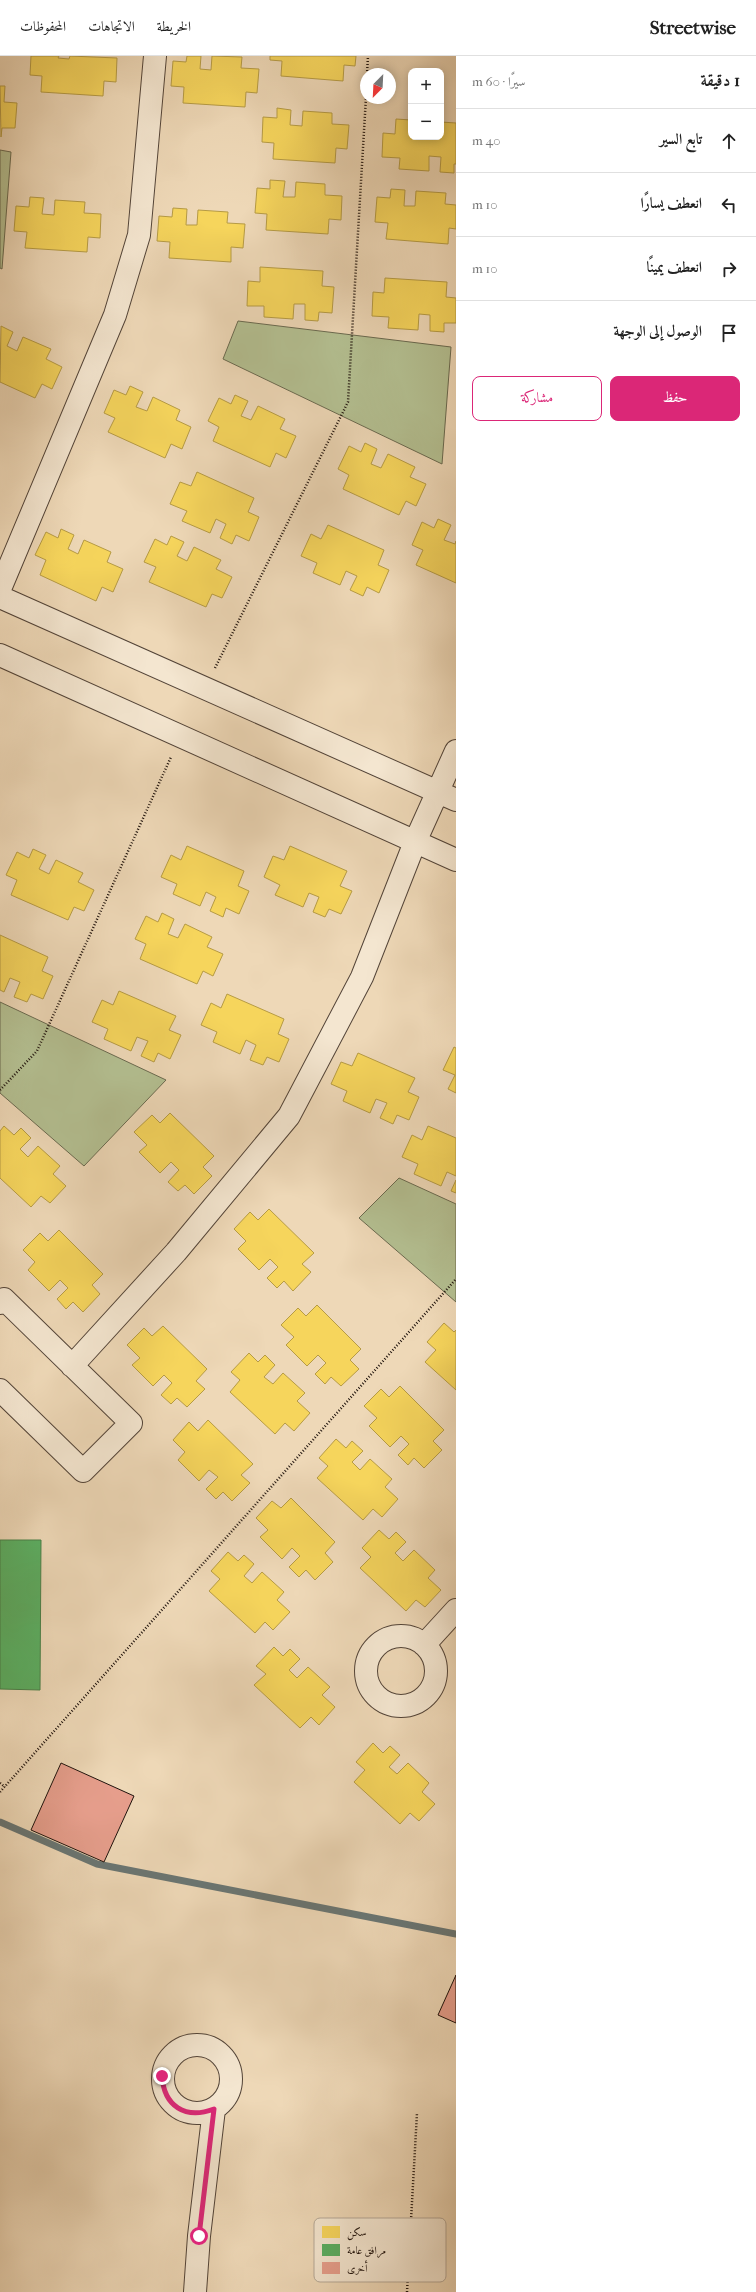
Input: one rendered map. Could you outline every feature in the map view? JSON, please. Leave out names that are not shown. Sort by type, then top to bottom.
[{"type":"street","points":[[0,589],[115,315],[139,235],[155,56]]},
{"type":"street","points":[[0,597],[447,796]]},
{"type":"street","points":[[0,656],[456,860]]},
{"type":"street","points":[[72,1366],[176,1252],[289,1116],[362,977],[415,842],[447,796],[456,751]]},
{"type":"street","points":[[0,1303],[4,1299],[130,1423],[83,1471],[0,1390]]},
{"type":"street","points":[[424,1645],[456,1610]]},
{"type":"street","points":[[195,2292],[199,2236],[214,2109]]},
{"type":"path","points":[[367,68],[368,56]]},
{"type":"path","points":[[205,688],[348,402],[366,104]]},
{"type":"path","points":[[0,1090],[37,1051],[180,736]]},
{"type":"path","points":[[0,1792],[456,1279]]},
{"type":"path","points":[[0,1782],[5,1787]]},
{"type":"path","points":[[411,2218],[417,2113]]},
{"type":"path","points":[[407,2292],[408,2282]]},
{"type":"green space","points":[[0,150],[11,152],[2,269],[0,268]]},
{"type":"green space","points":[[238,321],[451,347],[442,464],[223,359]]},
{"type":"green space","points":[[0,1002],[166,1080],[84,1166],[0,1093]]},
{"type":"green space","points":[[399,1178],[456,1204],[456,1302],[359,1218]]},
{"type":"building: سكن","points":[[31,56],[59,56],[58,58],[69,59],[70,56],[117,58],[116,82],[104,81],[103,96],[41,92],[42,76],[30,75]]},
{"type":"building: سكن","points":[[187,56],[201,56],[200,69],[211,70],[212,56],[242,57],[241,68],[259,69],[257,93],[246,92],[245,107],[183,103],[184,87],[171,86],[173,61],[186,62]]},
{"type":"building: سكن","points":[[270,56],[356,56],[355,66],[344,65],[343,81],[281,76],[282,61],[270,60]]},
{"type":"building: سكن","points":[[0,86],[5,86],[4,102],[17,103],[15,128],[2,128],[1,137]]},
{"type":"building: سكن","points":[[277,108],[291,110],[290,125],[302,126],[303,111],[332,113],[332,124],[349,125],[347,149],[336,148],[335,163],[273,159],[274,143],[262,142],[263,117],[277,118]]},
{"type":"building: سكن","points":[[396,119],[408,120],[408,140],[444,140],[444,122],[456,123],[456,164],[454,164],[454,173],[440,172],[441,157],[429,156],[429,171],[399,169],[400,158],[382,157],[383,133],[395,134]]},
{"type":"building: سكن","points":[[270,180],[285,181],[283,197],[295,197],[296,182],[325,184],[325,195],[342,196],[341,220],[329,219],[328,234],[266,230],[267,214],[255,213],[257,188],[270,189]]},
{"type":"building: سكن","points":[[391,189],[405,190],[404,206],[415,206],[416,191],[446,193],[445,204],[456,205],[456,229],[449,228],[448,244],[386,239],[388,223],[375,222],[377,197],[390,198]]},
{"type":"building: سكن","points":[[30,197],[44,198],[42,214],[54,215],[55,200],[85,202],[84,213],[101,214],[100,238],[88,237],[87,252],[25,248],[27,232],[14,231],[16,206],[29,207]]},
{"type":"building: سكن","points":[[173,208],[187,209],[186,225],[197,225],[198,210],[228,212],[227,223],[245,224],[243,248],[231,247],[231,262],[169,258],[170,242],[157,241],[159,216],[172,217]]},
{"type":"building: سكن","points":[[260,267],[323,271],[322,286],[334,287],[332,313],[319,312],[318,321],[305,320],[305,304],[294,304],[293,319],[264,317],[264,306],[247,306],[248,281],[260,282]]},
{"type":"building: سكن","points":[[385,278],[447,282],[446,297],[456,298],[456,323],[444,323],[444,332],[430,331],[430,315],[419,314],[418,330],[388,328],[389,317],[372,316],[373,292],[384,293]]},
{"type":"building: سكن","points":[[1,326],[13,332],[7,346],[17,351],[23,337],[51,349],[46,359],[62,367],[52,389],[42,384],[35,398],[0,382]]},
{"type":"building: سكن","points":[[130,386],[143,392],[136,407],[147,411],[153,397],[180,410],[176,420],[191,427],[182,449],[171,444],[165,458],[108,432],[115,418],[104,413],[114,390],[126,395]]},
{"type":"building: سكن","points":[[235,395],[248,401],[241,416],[251,420],[258,406],[285,419],[280,429],[296,436],[286,458],[276,453],[270,467],[213,441],[219,427],[208,421],[219,398],[231,404]]},
{"type":"building: سكن","points":[[365,443],[377,449],[371,464],[381,468],[388,454],[415,467],[410,477],[426,484],[416,506],[406,501],[399,515],[343,489],[349,475],[338,469],[349,446],[361,452]]},
{"type":"building: سكن","points":[[197,472],[254,498],[248,512],[259,517],[249,541],[236,535],[232,544],[220,538],[226,524],[216,519],[210,533],[182,521],[187,511],[170,504],[180,482],[191,486]]},
{"type":"building: سكن","points":[[438,519],[451,525],[444,540],[455,544],[456,541],[456,583],[416,565],[423,550],[412,545],[422,522],[434,528]]},
{"type":"building: سكن","points":[[328,525],[384,550],[378,565],[389,570],[379,593],[367,587],[363,596],[350,590],[357,576],[346,571],[340,585],[313,573],[317,563],[301,556],[311,534],[321,539]]},
{"type":"building: سكن","points":[[61,529],[74,535],[68,549],[78,554],[84,540],[111,552],[107,562],[123,569],[113,592],[102,587],[96,601],[40,575],[46,560],[35,555],[46,532],[58,538]]},
{"type":"building: سكن","points":[[171,536],[184,542],[177,556],[187,561],[194,547],[221,560],[216,569],[232,577],[222,598],[212,594],[206,607],[149,582],[156,567],[144,562],[155,539],[167,545]]},
{"type":"building: سكن","points":[[187,846],[244,871],[238,886],[249,891],[239,914],[226,908],[223,917],[210,911],[216,897],[206,892],[200,906],[173,894],[177,884],[161,877],[171,855],[181,860]]},
{"type":"building: سكن","points":[[290,846],[347,871],[340,886],[352,891],[341,914],[329,909],[325,917],[313,912],[319,897],[309,893],[303,907],[275,895],[280,885],[264,877],[273,856],[284,860]]},
{"type":"building: سكن","points":[[33,849],[46,855],[39,869],[49,874],[56,860],[83,873],[78,882],[94,890],[84,911],[74,907],[68,920],[11,895],[17,880],[6,875],[17,852],[29,858]]},
{"type":"building: سكن","points":[[162,913],[174,919],[168,934],[178,938],[185,924],[212,937],[207,947],[223,954],[213,976],[203,971],[197,984],[140,959],[146,944],[135,939],[146,916],[158,922]]},
{"type":"building: سكن","points":[[0,935],[48,957],[42,971],[53,976],[43,999],[31,994],[27,1002],[14,997],[20,982],[10,978],[4,992],[0,990]]},
{"type":"building: سكن","points":[[119,991],[176,1016],[169,1030],[181,1035],[170,1059],[158,1053],[154,1062],[141,1056],[148,1041],[137,1037],[131,1051],[104,1039],[108,1029],[92,1022],[102,1000],[113,1005]]},
{"type":"building: سكن","points":[[227,994],[284,1019],[278,1034],[289,1039],[279,1062],[267,1057],[263,1065],[250,1060],[256,1045],[246,1040],[240,1054],[213,1042],[217,1032],[201,1025],[211,1003],[221,1008]]},
{"type":"building: سكن","points":[[454,1047],[456,1048],[456,1093],[448,1089],[455,1075],[443,1070]]},
{"type":"building: سكن","points":[[358,1053],[415,1078],[408,1092],[419,1097],[409,1120],[397,1115],[393,1124],[380,1118],[387,1103],[376,1099],[370,1113],[343,1101],[347,1091],[331,1084],[341,1062],[352,1066]]},
{"type":"building: سكن","points":[[170,1113],[214,1156],[203,1167],[212,1176],[194,1194],[185,1185],[178,1191],[168,1182],[179,1170],[171,1162],[160,1173],[139,1152],[147,1145],[134,1132],[152,1115],[160,1123]]},
{"type":"building: سكن","points":[[4,1126],[14,1135],[21,1128],[31,1138],[20,1149],[28,1157],[38,1146],[60,1166],[53,1174],[66,1186],[50,1203],[41,1196],[31,1207],[0,1178],[0,1131]]},
{"type":"building: سكن","points":[[428,1126],[456,1138],[456,1176],[447,1172],[441,1186],[414,1174],[418,1164],[402,1157],[412,1135],[422,1140]]},
{"type":"building: سكن","points":[[456,1180],[456,1193],[451,1191]]},
{"type":"building: سكن","points":[[269,1209],[314,1253],[302,1264],[311,1272],[293,1291],[284,1281],[277,1288],[267,1278],[278,1267],[270,1259],[259,1270],[238,1249],[246,1241],[234,1229],[250,1212],[258,1220]]},
{"type":"building: سكن","points":[[59,1230],[103,1274],[92,1285],[100,1294],[83,1312],[73,1302],[66,1309],[57,1299],[68,1288],[60,1280],[49,1291],[28,1270],[35,1262],[23,1250],[40,1233],[48,1241]]},
{"type":"building: سكن","points":[[317,1305],[361,1349],[350,1360],[359,1369],[341,1386],[331,1377],[325,1384],[315,1374],[326,1363],[318,1355],[307,1366],[286,1345],[294,1337],[281,1325],[298,1308],[306,1316]]},
{"type":"building: سكن","points":[[444,1323],[454,1332],[456,1330],[456,1390],[425,1362],[436,1350],[427,1342]]},
{"type":"building: سكن","points":[[163,1326],[207,1369],[196,1381],[205,1389],[187,1407],[177,1398],[171,1404],[161,1395],[172,1383],[164,1375],[153,1386],[132,1365],[140,1358],[127,1345],[144,1328],[152,1336]]},
{"type":"building: سكن","points":[[249,1353],[258,1362],[265,1355],[275,1365],[264,1377],[273,1384],[283,1373],[305,1393],[297,1401],[310,1413],[294,1431],[285,1423],[275,1434],[230,1392],[240,1380],[231,1372]]},
{"type":"building: سكن","points":[[400,1386],[444,1430],[433,1441],[442,1450],[424,1468],[414,1458],[408,1465],[398,1455],[409,1444],[401,1436],[390,1447],[369,1426],[377,1418],[364,1406],[381,1389],[389,1397]]},
{"type":"building: سكن","points":[[208,1420],[253,1464],[241,1475],[250,1483],[232,1501],[223,1492],[216,1499],[206,1489],[218,1477],[209,1470],[199,1481],[178,1460],[185,1452],[173,1440],[189,1422],[198,1431]]},
{"type":"building: سكن","points":[[336,1439],[346,1448],[352,1441],[363,1451],[352,1462],[360,1470],[370,1459],[392,1479],[385,1487],[398,1499],[382,1517],[373,1509],[363,1520],[317,1478],[328,1466],[319,1458]]},
{"type":"building: سكن","points":[[291,1498],[335,1542],[325,1553],[333,1562],[315,1580],[306,1570],[299,1577],[289,1567],[300,1556],[292,1548],[282,1559],[260,1537],[268,1530],[256,1518],[272,1501],[281,1508]]},
{"type":"building: سكن","points":[[379,1530],[389,1539],[396,1532],[406,1542],[395,1553],[403,1561],[414,1550],[435,1570],[428,1578],[441,1590],[425,1607],[416,1600],[406,1611],[360,1568],[371,1557],[362,1548]]},
{"type":"building: سكن","points":[[228,1552],[238,1561],[244,1555],[254,1564],[244,1576],[252,1583],[262,1572],[284,1592],[277,1600],[290,1612],[273,1630],[265,1622],[255,1633],[209,1591],[220,1579],[211,1571]]},
{"type":"building: سكن","points":[[274,1647],[283,1656],[290,1649],[300,1659],[289,1670],[297,1678],[308,1667],[330,1687],[322,1695],[335,1707],[319,1725],[311,1717],[300,1728],[254,1685],[266,1674],[256,1666]]},
{"type":"building: سكن","points":[[373,1743],[383,1753],[390,1746],[400,1755],[389,1767],[397,1774],[408,1763],[429,1783],[422,1792],[435,1804],[419,1821],[410,1813],[400,1824],[354,1782],[365,1770],[356,1762]]},
{"type":"building: مرافق عامة","points":[[0,1540],[41,1540],[40,1690],[0,1689]]},
{"type":"building: أخرى","points":[[61,1763],[134,1796],[104,1862],[31,1830]]},
{"type":"building: أخرى","points":[[456,1975],[456,2023],[438,2015]]},
{"type":"waterway","points":[[0,1822],[97,1864],[456,1934]]},
{"type":"route","points":[[162,2076],[163,2087],[167,2096],[174,2105],[183,2111],[193,2114],[204,2113],[214,2109],[199,2236]]}]
